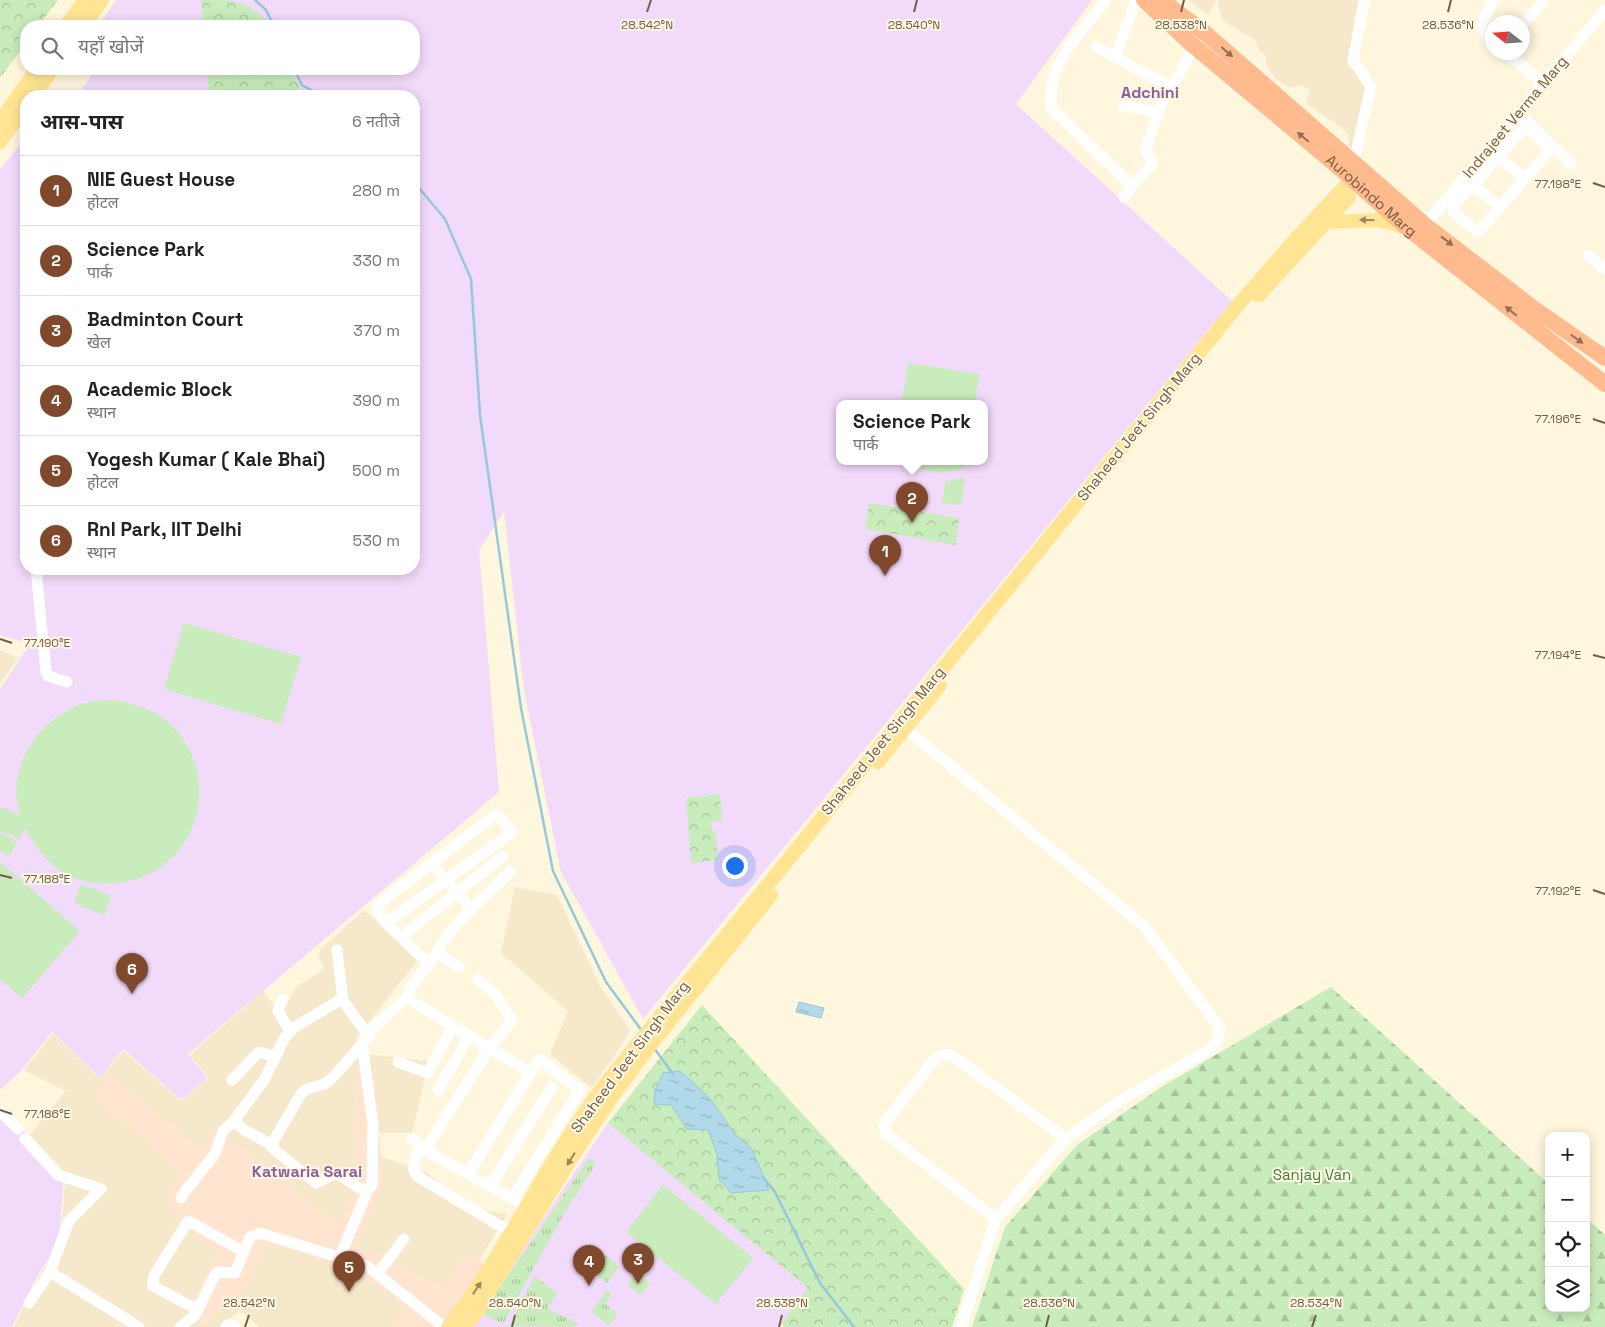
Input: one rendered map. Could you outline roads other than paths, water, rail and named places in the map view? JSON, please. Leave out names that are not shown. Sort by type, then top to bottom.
[{"type":"highway","name":"Aurobindo Marg","points":[[1144,0],[1194,46],[1358,174],[1382,188],[1425,225],[1533,308],[1605,358]]},
{"type":"highway","name":"Aurobindo Marg","points":[[1161,0],[1205,33],[1358,174],[1406,227],[1605,384]]},
{"type":"main road","points":[[70,20],[84,0]]},
{"type":"main road","points":[[87,20],[102,0]]},
{"type":"main road","points":[[22,90],[33,75]]},
{"type":"main road","points":[[37,90],[49,75]]},
{"type":"main road","points":[[0,121],[20,93]]},
{"type":"main road","points":[[0,142],[20,114]]},
{"type":"main road","name":"Shaheed Jeet Singh Marg","points":[[902,726],[1185,383],[1290,260],[1326,222],[1358,174]]},
{"type":"main road","name":"Shaheed Jeet Singh Marg","points":[[464,1327],[477,1312],[586,1113],[840,808],[902,726],[1238,305],[1294,240],[1358,174]]},
{"type":"main road","points":[[1326,222],[1378,220],[1406,227]]},
{"type":"main road","name":"Shaheed Jeet Singh Marg","points":[[448,1327],[465,1305],[512,1233],[533,1210]]},
{"type":"street","points":[[1106,0],[1057,67],[1052,82],[1050,101],[1056,115],[1132,186]]},
{"type":"street","points":[[1115,57],[1136,0]]},
{"type":"street","points":[[1358,174],[1372,85],[1352,59],[1365,0]]},
{"type":"street","points":[[1486,15],[1493,0]]},
{"type":"street","points":[[1530,16],[1543,2]]},
{"type":"street","name":"Indrajeet Verma Marg","points":[[1425,225],[1472,180],[1519,113],[1605,10]]},
{"type":"street","points":[[1485,17],[1480,28],[1485,33]]},
{"type":"street","points":[[1096,47],[1165,84],[1174,84],[1194,46]]},
{"type":"street","points":[[1515,60],[1543,84]]},
{"type":"street","points":[[1124,196],[1153,163],[1145,150],[1164,98]]},
{"type":"street","points":[[1123,106],[1158,112]]},
{"type":"street","points":[[1519,113],[1571,164]]},
{"type":"street","points":[[1529,129],[1548,147],[1548,151],[1525,179],[1478,232],[1474,231],[1454,214],[1453,209],[1472,180],[1522,130],[1529,129]]},
{"type":"street","points":[[1498,156],[1525,179]]},
{"type":"street","points":[[1472,180],[1500,207]]},
{"type":"street","points":[[1588,255],[1605,268]]},
{"type":"street","points":[[37,575],[46,672],[48,676],[67,682]]},
{"type":"street","points":[[902,726],[1144,926],[1220,1028],[1217,1042],[1209,1050],[1116,1103],[1066,1139],[996,1219],[961,1327]]},
{"type":"street","points":[[386,923],[510,834],[511,831],[501,817],[498,815],[492,817],[379,903],[377,909],[386,923],[428,963]]},
{"type":"street","points":[[401,937],[502,857]]},
{"type":"street","points":[[431,863],[471,909]]},
{"type":"street","points":[[368,1190],[359,1188],[337,1173],[316,1183],[274,1152],[272,1145],[304,1090],[329,1080],[364,1039],[408,997],[409,990],[428,963],[471,909],[510,872]]},
{"type":"street","points":[[337,950],[343,1001],[364,1039],[373,1124],[372,1185],[368,1190],[339,1258]]},
{"type":"street","points":[[437,953],[459,966]]},
{"type":"street","points":[[478,979],[496,995],[512,1017],[510,1024],[489,1049],[426,1150],[418,1153],[412,1168],[417,1176],[512,1233]]},
{"type":"street","points":[[408,997],[412,1002],[529,1072]]},
{"type":"street","points":[[283,999],[278,1011],[290,1031]]},
{"type":"street","points":[[181,1198],[214,1154],[223,1131],[234,1122],[264,1080],[290,1031],[339,1000],[343,1001]]},
{"type":"street","points":[[398,1062],[427,1073],[453,1026]]},
{"type":"street","points":[[438,1090],[469,1037]]},
{"type":"street","points":[[232,1080],[259,1052],[275,1057]]},
{"type":"street","points":[[996,1219],[885,1133],[884,1124],[933,1061],[946,1054],[953,1056],[1066,1139]]},
{"type":"street","points":[[468,1174],[529,1072],[539,1059],[580,1090],[512,1198]]},
{"type":"street","points":[[490,1186],[552,1087]]},
{"type":"street","points":[[0,1111],[58,1175],[101,1189],[69,1221],[50,1272],[29,1303]]},
{"type":"street","points":[[234,1122],[250,1134],[272,1145]]},
{"type":"street","points":[[412,1139],[426,1150],[533,1210]]},
{"type":"street","points":[[198,1310],[153,1286],[154,1276],[188,1221],[243,1251]]},
{"type":"street","points":[[180,1327],[198,1310],[215,1275],[218,1272],[235,1273],[250,1237],[260,1233],[368,1266],[444,1327]]},
{"type":"street","points":[[378,1273],[404,1239]]},
{"type":"street","points":[[50,1272],[139,1327]]},
{"type":"street","points":[[226,1327],[230,1324],[236,1327]]},
{"type":"water","points":[[799,1002],[824,1008],[821,1018],[796,1012]]},
{"type":"water","points":[[680,1071],[708,1096],[735,1134],[752,1149],[769,1190],[731,1193],[719,1179],[717,1154],[708,1130],[687,1129],[671,1105],[654,1104],[655,1090],[663,1073]]},
{"type":"waterway","points":[[255,0],[266,10],[271,20]]},
{"type":"waterway","points":[[297,75],[302,85],[311,90]]},
{"type":"waterway","points":[[420,189],[445,219],[471,279],[480,415],[521,708],[553,871],[606,982],[642,1031]]},
{"type":"waterway","points":[[654,1048],[673,1074]]},
{"type":"waterway","points":[[763,1177],[775,1192],[820,1283],[854,1327]]},
{"type":"place","name":"Science Park","points":[[912,523]]},
{"type":"place","name":"NIE Guest House","points":[[885,576]]},
{"type":"place","name":"RnI Park, IIT Delhi","points":[[132,994]]},
{"type":"place","name":"Badminton Court","points":[[638,1284]]},
{"type":"place","name":"Academic Block","points":[[589,1286]]},
{"type":"place","name":"Yogesh Kumar ( Kale Bhai)","points":[[349,1292]]},
{"type":"district","name":"Adchini","points":[[1150,92]]},
{"type":"district","name":"Katwaria Sarai","points":[[307,1171]]},
{"type":"park label","name":"Sanjay Van","points":[[1312,1175]]}]
